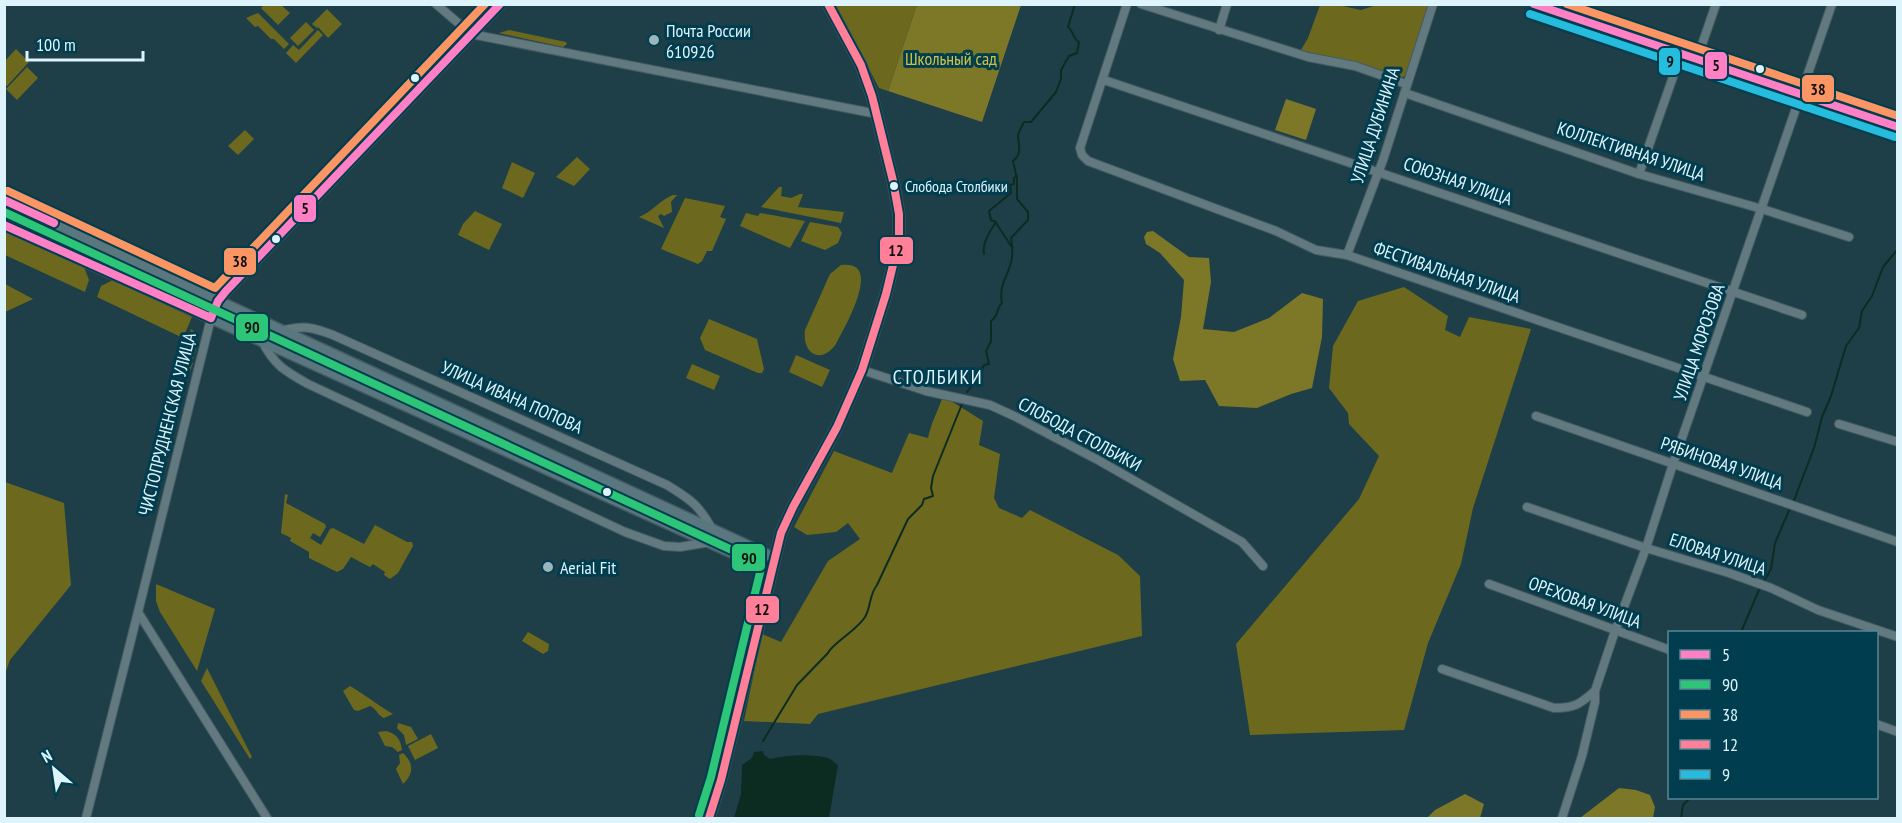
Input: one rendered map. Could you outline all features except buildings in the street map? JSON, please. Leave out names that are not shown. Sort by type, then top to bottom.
[{"type":"main road","name":"ЧИСТОПРУДНЕНСКАЯ УЛИЦА","points":[[211,318],[218,302],[232,285],[500,4]]},
{"type":"main road","points":[[709,819],[721,780],[773,564],[787,521],[837,428],[862,370],[900,240],[899,214],[893,180],[877,114],[861,65],[828,4]]},
{"type":"main road","name":"УЛИЦА ИВАНА ПОПОВА","points":[[4,200],[218,302],[712,529],[773,564]]},
{"type":"main road","points":[[4,225],[710,542],[773,564]]},
{"type":"street","points":[[436,4],[471,34],[877,114]]},
{"type":"street","points":[[1104,80],[1127,4]]},
{"type":"street","name":"КОЛЛЕКТИВНАЯ УЛИЦА","points":[[1141,4],[1308,57],[1355,66],[1406,88],[1639,174],[1762,209],[1849,237]]},
{"type":"street","points":[[1219,30],[1227,4]]},
{"type":"street","name":"УЛИЦА ДУБИНИНА","points":[[1347,255],[1379,171],[1433,4]]},
{"type":"street","points":[[1533,4],[1898,127]]},
{"type":"street","points":[[1697,59],[1716,4]]},
{"type":"street","name":"УЛИЦА МОРОЗОВА","points":[[1562,819],[1582,756],[1595,702],[1595,691],[1832,4]]},
{"type":"street","points":[[1639,174],[1681,54]]},
{"type":"street","name":"ФЕСТИВАЛЬНАЯ УЛИЦА","points":[[1104,80],[1080,148],[1082,155],[1092,163],[1256,223],[1316,250],[1347,255],[1807,412]]},
{"type":"street","name":"СОЮЗНАЯ УЛИЦА","points":[[1104,80],[1802,315]]},
{"type":"street","name":"ЧИСТОПРУДНЕНСКАЯ УЛИЦА","points":[[86,819],[211,318]]},
{"type":"street","name":"УЛИЦА ИВАНА ПОПОВА","points":[[281,331],[297,327],[313,327],[667,485],[690,499],[702,511],[712,529]]},
{"type":"street","points":[[261,340],[270,358],[287,372],[308,384],[624,532],[664,546],[680,547],[710,542]]},
{"type":"street","name":"СЛОБОДА СТОЛБИКИ","points":[[862,370],[926,391],[990,405],[1014,416],[1098,460],[1242,542],[1263,566]]},
{"type":"street","name":"РЯБИНОВАЯ УЛИЦА","points":[[1536,416],[1898,542]]},
{"type":"street","points":[[1839,424],[1898,442]]},
{"type":"street","name":"ЕЛОВАЯ УЛИЦА","points":[[1527,507],[1756,583],[1818,610],[1898,637]]},
{"type":"street","name":"ОРЕХОВАЯ УЛИЦА","points":[[1489,584],[1668,649]]},
{"type":"street","points":[[138,612],[267,819]]},
{"type":"street","points":[[1442,669],[1554,708],[1569,708],[1581,704],[1595,691]]},
{"type":"street","points":[[1878,725],[1898,732]]},
{"type":"shaded area","points":[[264,5],[281,5],[290,13],[278,25],[261,8]]},
{"type":"shaded area","points":[[836,5],[917,5],[888,91],[879,88]]},
{"type":"shaded area","points":[[1320,5],[1338,5],[1361,10],[1377,5],[1428,5],[1405,76],[1400,78],[1301,50]]},
{"type":"shaded area","points":[[327,9],[342,24],[328,38],[312,24]]},
{"type":"shaded area","points":[[258,13],[289,44],[284,49],[246,18]]},
{"type":"shaded area","points":[[306,22],[314,30],[298,46],[290,38]]},
{"type":"shaded area","points":[[318,30],[323,35],[296,63],[286,53],[293,45],[299,50]]},
{"type":"shaded area","points":[[509,30],[567,44],[563,47],[499,33]]},
{"type":"shaded area","points":[[16,49],[29,62],[7,86],[5,84],[5,61]]},
{"type":"shaded area","points":[[27,67],[38,78],[17,100],[6,89]]},
{"type":"shaded area","points":[[245,130],[254,139],[238,155],[228,146]]},
{"type":"shaded area","points":[[577,157],[590,169],[574,186],[556,177]]},
{"type":"shaded area","points":[[512,162],[535,173],[523,198],[502,188]]},
{"type":"shaded area","points":[[779,187],[782,187],[781,196],[791,198],[803,194],[798,207],[844,212],[841,223],[761,207]]},
{"type":"shaded area","points":[[677,195],[671,202],[672,212],[658,216],[664,228],[639,217],[664,200]]},
{"type":"shaded area","points":[[685,198],[725,206],[720,217],[726,219],[712,251],[707,251],[698,264],[661,249]]},
{"type":"shaded area","points":[[475,211],[502,224],[489,250],[458,235],[463,224]]},
{"type":"shaded area","points":[[746,213],[758,216],[760,213],[805,221],[790,248],[740,226]]},
{"type":"shaded area","points":[[810,222],[838,227],[842,233],[838,243],[825,250],[801,241]]},
{"type":"shaded area","points":[[5,229],[84,267],[89,280],[85,292],[5,255]]},
{"type":"shaded area","points":[[841,265],[854,266],[860,273],[861,283],[858,296],[836,344],[824,354],[814,354],[806,345],[805,330],[830,274]]},
{"type":"shaded area","points":[[113,280],[192,317],[183,338],[97,297],[101,286]]},
{"type":"shaded area","points":[[5,284],[33,299],[5,312]]},
{"type":"shaded area","points":[[1404,287],[1448,316],[1445,330],[1460,337],[1469,317],[1531,329],[1473,508],[1461,564],[1428,643],[1404,730],[1250,735],[1236,644],[1359,499],[1379,456],[1349,424],[1348,413],[1329,388],[1333,346],[1358,301]]},
{"type":"shaded area","points":[[709,319],[757,339],[764,369],[762,373],[705,350],[700,338]]},
{"type":"shaded area","points":[[191,329],[197,338],[193,359],[183,356],[181,362],[184,363],[185,360],[193,363],[190,371],[178,377],[176,375]]},
{"type":"shaded area","points":[[796,355],[830,370],[822,387],[789,372]]},
{"type":"shaded area","points":[[692,364],[720,376],[714,390],[686,378]]},
{"type":"shaded area","points":[[943,396],[983,421],[979,445],[1000,454],[994,498],[999,508],[1022,518],[1030,510],[1118,555],[1140,576],[1142,636],[818,714],[810,724],[744,721],[762,634],[781,642],[828,561],[860,539],[848,523],[836,532],[807,535],[794,527],[834,451],[892,473],[909,433],[928,438]]},
{"type":"shaded area","points":[[5,482],[64,503],[71,585],[10,660],[5,674]]},
{"type":"shaded area","points":[[285,494],[288,495],[286,503],[325,524],[326,527],[320,537],[313,533],[310,538],[321,545],[330,529],[333,528],[364,544],[375,525],[407,542],[412,542],[413,546],[398,573],[390,579],[384,575],[385,572],[373,564],[370,567],[351,557],[343,569],[337,572],[309,558],[309,552],[281,533]]},
{"type":"shaded area","points":[[156,584],[215,609],[197,671],[160,612],[156,601]]},
{"type":"shaded area","points":[[528,632],[549,644],[548,651],[543,654],[522,641]]},
{"type":"shaded area","points":[[207,668],[252,757],[250,759],[201,681]]},
{"type":"shaded area","points":[[350,686],[393,714],[384,718],[370,706],[358,711],[354,710],[343,691]]},
{"type":"shaded area","points":[[398,723],[411,727],[418,739],[406,745],[404,735],[397,728]]},
{"type":"shaded area","points":[[378,732],[393,733],[402,750],[398,752],[392,747],[385,746]]},
{"type":"shaded area","points":[[431,734],[438,748],[415,760],[408,746]]},
{"type":"shaded area","points":[[763,751],[764,755],[770,759],[809,755],[830,759],[838,765],[829,818],[734,818],[741,794],[742,765],[752,758],[754,752]]},
{"type":"shaded area","points":[[403,753],[411,765],[411,772],[403,784],[396,769],[400,763],[399,755]]},
{"type":"green space","name":"Школьный сад","points":[[917,5],[1021,5],[982,122],[888,91]]},
{"type":"green space","points":[[1286,99],[1316,109],[1306,140],[1275,130]]},
{"type":"green space","points":[[1153,231],[1189,257],[1209,258],[1211,282],[1203,329],[1234,332],[1269,318],[1302,293],[1323,299],[1322,337],[1312,388],[1257,408],[1219,406],[1205,380],[1180,381],[1173,359],[1181,317],[1184,280],[1160,253],[1146,244],[1144,237],[1147,232]]},
{"type":"green space","points":[[1619,788],[1650,795],[1655,807],[1653,818],[1580,818]]},
{"type":"green space","points":[[1465,794],[1484,804],[1480,818],[1427,818],[1435,810]]},
{"type":"waterway","points":[[967,392],[979,377],[984,365],[989,364],[986,351],[991,341],[991,321],[1002,303],[1003,284],[1012,257],[1011,238],[1028,220],[1028,212],[1017,199],[1017,179],[1013,161],[1019,153],[1019,133],[1024,122],[1031,122],[1056,92],[1061,79],[1061,70],[1069,56],[1077,53],[1079,42],[1068,27],[1075,4]]},
{"type":"waterway","points":[[984,254],[985,241],[996,222],[991,220],[989,211],[1011,193],[1010,185],[1014,184],[1014,178],[1017,176]]},
{"type":"waterway","points":[[996,223],[1011,246]]},
{"type":"waterway","points":[[1793,503],[1814,448],[1846,346],[1859,328],[1862,311],[1872,296],[1883,267],[1898,249]]},
{"type":"waterway","points":[[763,741],[797,685],[830,649],[865,617],[873,593],[908,519],[922,505],[924,499],[933,496],[931,488],[933,476],[962,404]]},
{"type":"waterway","points":[[1741,631],[1771,569],[1775,543],[1790,508]]},
{"type":"waterway","points":[[1681,818],[1683,805],[1689,799]]},
{"type":"transit line","name":"38","points":[[8,191],[215,288],[485,4]]},
{"type":"transit line","name":"5","points":[[4,225],[211,318],[218,301],[226,291],[500,4]]},
{"type":"transit line","name":"12","points":[[709,818],[721,780],[781,533],[837,427],[862,370],[886,294],[899,240],[899,214],[893,181],[872,96],[861,65],[828,4]]},
{"type":"transit line","name":"5","points":[[1534,4],[1898,127]]},
{"type":"transit line","name":"38","points":[[1567,4],[1898,116]]},
{"type":"transit line","name":"9","points":[[1530,14],[1895,137]]},
{"type":"transit line","name":"5","points":[[4,200],[54,223]]},
{"type":"transit line","name":"90","points":[[4,212],[762,564],[711,777],[699,815]]},
{"type":"place","name":"Почта России 610926","points":[[654,40]]},
{"type":"place","name":"Слобода Столбики","points":[[894,186]]},
{"type":"place","name":"Aerial Fit","points":[[548,567]]},
{"type":"district","name":"СТОЛБИКИ","points":[[938,377]]}]
